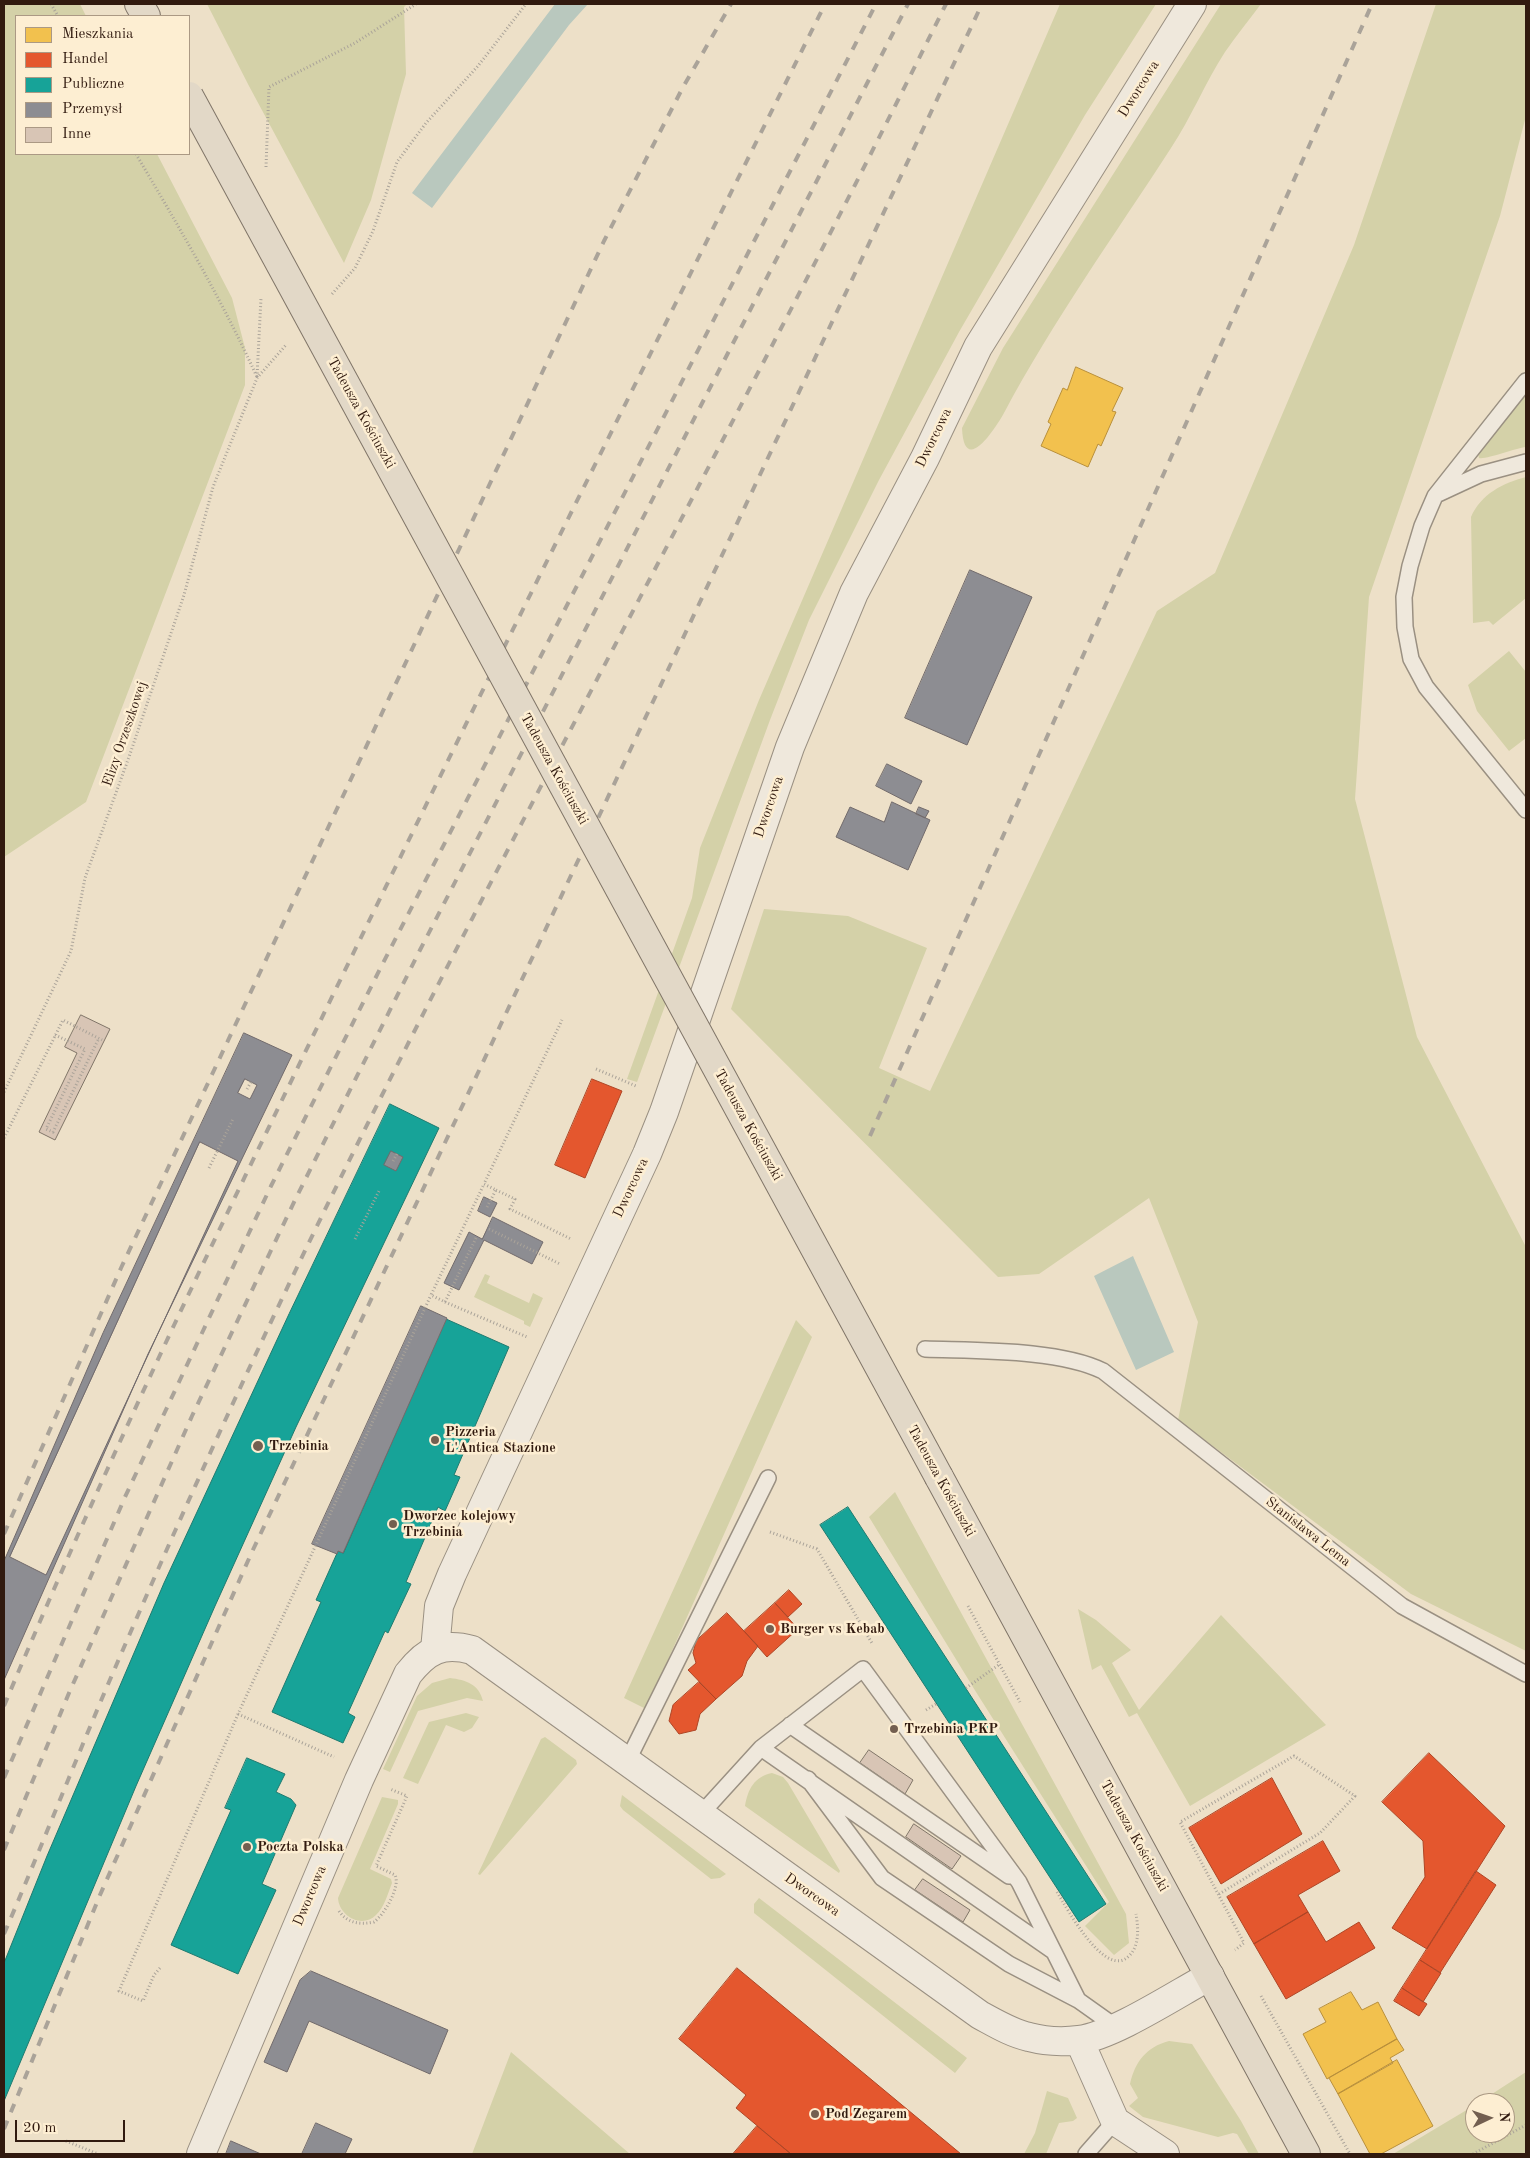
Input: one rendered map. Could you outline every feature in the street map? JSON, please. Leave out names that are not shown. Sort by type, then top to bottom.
[{"type":"main road","points":[[139,4],[145,15]]},
{"type":"main road","name":"Tadeusza Kościuszki","points":[[190,98],[1306,2154]]},
{"type":"street","name":"Dworcowa","points":[[435,1650],[439,1606],[452,1574],[654,1137],[790,747],[854,593],[925,458],[978,347],[1192,4]]},
{"type":"street","name":"Dworcowa","points":[[201,2154],[356,1789],[408,1674],[420,1659],[435,1650],[453,1645],[472,1650],[980,2015],[1003,2028],[1027,2037],[1046,2040],[1079,2040],[1116,2027],[1210,1976]]},
{"type":"street","points":[[1079,2040],[1115,2121],[1165,2154]]},
{"type":"lane","points":[[1526,381],[1435,496],[1422,526],[1410,566],[1404,597],[1405,627],[1411,659],[1426,687],[1526,810]]},
{"type":"lane","points":[[1435,496],[1481,474],[1526,462]]},
{"type":"lane","name":"Stanisława Lema","points":[[925,1349],[1038,1355],[1088,1364],[1103,1371],[1402,1606],[1526,1674]]},
{"type":"lane","points":[[627,1762],[747,1524],[768,1478]]},
{"type":"lane","points":[[700,1814],[761,1748],[863,1669],[1019,1882],[1078,2000]]},
{"type":"lane","points":[[790,1726],[1019,1882]]},
{"type":"lane","points":[[761,1748],[1054,1952]]},
{"type":"lane","points":[[808,1779],[882,1878],[1009,1964],[1078,2000],[1116,2027]]},
{"type":"lane","points":[[1086,2154],[1115,2121]]},
{"type":"path","points":[[51,4],[57,15]]},
{"type":"path","points":[[266,174],[269,87],[355,43],[416,4]]},
{"type":"path","points":[[329,297],[355,268],[373,231],[397,162],[426,122],[478,66],[526,4]]},
{"type":"path","points":[[137,155],[190,246],[237,334],[257,378]]},
{"type":"path","points":[[257,378],[261,290]]},
{"type":"path","points":[[257,378],[290,341]]},
{"type":"path","name":"Elizy Orzeszkowej","points":[[4,1092],[71,951],[85,878],[129,757],[184,595],[213,487],[257,378]]},
{"type":"path","points":[[4,1138],[55,1035],[63,1020],[100,1039],[53,1132],[46,1129],[85,1050],[55,1035]]},
{"type":"path","points":[[160,1968],[154,1975],[143,2001],[119,1991],[238,1714],[431,1295],[562,1020]]},
{"type":"path","points":[[596,1069],[636,1086]]},
{"type":"path","points":[[248,1089],[251,1082]]},
{"type":"path","points":[[210,1168],[232,1119]]},
{"type":"path","points":[[394,1161],[397,1154]]},
{"type":"path","points":[[484,1184],[515,1199],[510,1209],[578,1242]]},
{"type":"path","points":[[356,1239],[379,1190]]},
{"type":"path","points":[[488,1207],[496,1190]]},
{"type":"path","points":[[489,1229],[567,1267]]},
{"type":"path","points":[[445,1302],[476,1238]]},
{"type":"path","points":[[431,1295],[534,1340]]},
{"type":"path","points":[[747,1524],[817,1549],[874,1648]]},
{"type":"path","points":[[968,1604],[1025,1710]]},
{"type":"path","points":[[966,1688],[1000,1664]]},
{"type":"path","points":[[238,1714],[341,1760]]},
{"type":"path","points":[[1219,1894],[1320,1833],[1355,1796],[1294,1756],[1180,1822],[1244,1943],[1235,1950]]},
{"type":"path","points":[[336,1903],[345,1919],[357,1924],[374,1922],[385,1912],[397,1879],[395,1875],[376,1866],[407,1796],[390,1788]]},
{"type":"path","points":[[1052,1886],[1098,1951],[1115,1960],[1123,1960],[1130,1955],[1135,1946],[1138,1930],[1136,1914],[1132,1906]]},
{"type":"path","points":[[1473,2154],[1526,2125]]},
{"type":"path","points":[[66,2142],[98,2154]]},
{"type":"shaded area","points":[[4,4],[80,4],[86,15],[15,15],[15,155],[158,155],[232,298],[245,348],[245,385],[86,802],[4,857]]},
{"type":"shaded area","points":[[207,4],[407,4],[404,7],[406,74],[371,200],[344,263],[249,86]]},
{"type":"shaded area","points":[[555,4],[588,4],[569,25],[432,208],[412,193]]},
{"type":"shaded area","points":[[1060,4],[1156,4],[1085,115],[959,332],[879,480],[809,620],[770,720],[637,1082],[627,1079],[692,898],[700,848],[759,700]]},
{"type":"shaded area","points":[[1221,4],[1261,4],[1225,52],[1178,137],[1063,312],[1000,420],[980,445],[974,449],[968,449],[964,442],[962,428],[1003,348]]},
{"type":"shaded area","points":[[1436,4],[1526,4],[1526,116],[1500,216],[1369,597],[1355,799],[1417,1037],[1526,1247],[1526,1651],[1411,1594],[1178,1420],[1198,1322],[1149,1198],[1039,1274],[998,1277],[731,1009],[764,909],[848,916],[927,948],[879,1068],[930,1091],[1157,611],[1215,573],[1354,245]]},
{"type":"shaded area","points":[[1526,391],[1526,447],[1479,458],[1478,454]]},
{"type":"shaded area","points":[[1526,477],[1526,598],[1493,625],[1489,621],[1473,623],[1471,517],[1475,509],[1487,496],[1501,486]]},
{"type":"shaded area","points":[[1509,651],[1526,672],[1526,738],[1509,751],[1477,711],[1468,685]]},
{"type":"shaded area","points":[[1133,1256],[1174,1352],[1136,1370],[1094,1276]]},
{"type":"shaded area","points":[[485,1274],[490,1276],[487,1283],[529,1303],[533,1293],[543,1298],[530,1327],[524,1324],[524,1321],[474,1297]]},
{"type":"shaded area","points":[[796,1320],[812,1337],[646,1709],[624,1698]]},
{"type":"shaded area","points":[[895,1492],[1126,1914],[1129,1943],[1114,1955],[1085,1926],[1109,1902],[976,1692],[869,1517]]},
{"type":"shaded area","points":[[1078,1609],[1096,1620],[1131,1650],[1112,1663],[1139,1710],[1221,1615],[1326,1725],[1190,1806],[1137,1713],[1129,1717],[1101,1665],[1092,1670]]},
{"type":"shaded area","points":[[450,1678],[471,1684],[481,1695],[483,1701],[467,1698],[418,1711],[390,1772],[383,1769],[417,1696],[432,1683]]},
{"type":"shaded area","points":[[466,1713],[479,1717],[472,1728],[464,1732],[446,1725],[418,1784],[403,1778],[429,1722]]},
{"type":"shaded area","points":[[545,1737],[576,1760],[577,1764],[480,1875],[478,1874],[541,1739]]},
{"type":"shaded area","points":[[772,1773],[783,1777],[788,1783],[840,1871],[839,1873],[745,1806],[750,1789],[756,1781]]},
{"type":"shaded area","points":[[622,1795],[726,1874],[720,1878],[711,1879],[623,1810],[620,1806]]},
{"type":"shaded area","points":[[382,1797],[398,1800],[398,1804],[370,1869],[391,1879],[392,1883],[379,1912],[370,1919],[358,1921],[342,1910],[338,1898]]},
{"type":"shaded area","points":[[759,1898],[967,2058],[955,2073],[754,1913],[754,1904]]},
{"type":"shaded area","points":[[1169,2041],[1192,2044],[1241,2121],[1259,2154],[1249,2154],[1237,2134],[1233,2133],[1218,2137],[1143,2117],[1129,2106],[1138,2098],[1130,2084],[1138,2062],[1148,2051]]},
{"type":"shaded area","points":[[511,2052],[630,2154],[472,2154]]},
{"type":"shaded area","points":[[1526,2072],[1526,2154],[1393,2154],[1465,2111],[1465,2143],[1515,2143],[1515,2093],[1493,2093]]},
{"type":"shaded area","points":[[1047,2091],[1068,2098],[1077,2118],[1073,2121],[1059,2123],[1046,2154],[1024,2154],[1035,2133]]},
{"type":"building: Mieszkania","points":[[1076,367],[1123,388],[1112,411],[1116,412],[1101,446],[1098,444],[1088,467],[1041,446],[1051,424],[1048,422],[1063,388],[1067,390]]},
{"type":"building: Mieszkania","points":[[1351,1992],[1362,2010],[1378,2002],[1397,2039],[1327,2079],[1303,2034],[1326,2022],[1319,2009]]},
{"type":"building: Mieszkania","points":[[1397,2039],[1404,2050],[1390,2058],[1393,2063],[1338,2094],[1329,2078]]},
{"type":"building: Mieszkania","points":[[1397,2060],[1433,2126],[1381,2154],[1370,2154],[1338,2094]]},
{"type":"building: Handel","points":[[592,1079],[622,1091],[585,1178],[555,1165]]},
{"type":"building: Handel","points":[[789,1590],[802,1604],[788,1617],[775,1603]]},
{"type":"building: Handel","points":[[775,1603],[798,1629],[767,1657],[744,1631]]},
{"type":"building: Handel","points":[[727,1613],[758,1646],[747,1661],[742,1676],[716,1699],[688,1670],[696,1663],[693,1653],[696,1641]]},
{"type":"building: Handel","points":[[699,1682],[716,1699],[700,1714],[696,1730],[679,1734],[669,1721],[673,1705]]},
{"type":"building: Handel","points":[[1429,1753],[1505,1826],[1427,1949],[1392,1928],[1425,1877],[1423,1841],[1382,1802]]},
{"type":"building: Handel","points":[[1272,1778],[1302,1834],[1221,1884],[1189,1828]]},
{"type":"building: Handel","points":[[1323,1841],[1340,1871],[1298,1895],[1308,1912],[1254,1944],[1227,1897]]},
{"type":"building: Handel","points":[[1476,1871],[1496,1885],[1440,1973],[1420,1960]]},
{"type":"building: Handel","points":[[1308,1912],[1326,1942],[1359,1922],[1375,1948],[1286,1999],[1254,1944]]},
{"type":"building: Handel","points":[[1420,1960],[1441,1973],[1423,2002],[1402,1988]]},
{"type":"building: Handel","points":[[737,1968],[961,2154],[791,2154],[736,2108],[746,2095],[679,2039]]},
{"type":"building: Handel","points":[[1402,1988],[1427,2004],[1419,2016],[1394,2001]]},
{"type":"building: Handel","points":[[757,2126],[791,2154],[733,2154]]},
{"type":"building: Publiczne","points":[[390,1104],[439,1128],[296,1427],[215,1606],[136,1786],[4,2101],[4,1963],[47,1856],[164,1583],[289,1314]]},
{"type":"building: Publiczne","name":"Dworzec kolejowy Trzebinia","points":[[446,1319],[509,1347],[454,1475],[460,1477],[445,1511],[438,1507],[406,1582],[411,1584],[388,1633],[385,1631],[348,1713],[355,1717],[343,1743],[272,1712],[321,1602],[316,1600],[338,1551],[343,1553]]},
{"type":"building: Publiczne","points":[[848,1507],[1106,1904],[1079,1922],[820,1525]]},
{"type":"building: Publiczne","name":"Poczta Polska","points":[[247,1758],[285,1774],[276,1792],[291,1799],[296,1805],[262,1884],[276,1890],[238,1974],[171,1945],[231,1810],[225,1808]]},
{"type":"building: Przemysł","points":[[970,570],[1032,597],[967,745],[905,718]]},
{"type":"building: Przemysł","points":[[887,764],[922,781],[911,804],[876,786]]},
{"type":"building: Przemysł","points":[[892,802],[930,820],[908,870],[836,837],[850,807],[884,822]]},
{"type":"building: Przemysł","points":[[919,807],[929,811],[925,818],[916,814]]},
{"type":"building: Przemysł","points":[[244,1033],[292,1055],[148,1354],[4,1680],[4,1561],[103,1333]]},
{"type":"building: Przemysł","points":[[245,1079],[257,1085],[250,1099],[238,1093]]},
{"type":"building: Przemysł","points":[[200,1142],[238,1161],[46,1575],[10,1557]]},
{"type":"building: Przemysł","points":[[391,1151],[403,1157],[396,1171],[384,1165]]},
{"type":"building: Przemysł","points":[[484,1197],[497,1203],[490,1217],[478,1211]]},
{"type":"building: Przemysł","points":[[493,1217],[543,1242],[532,1264],[484,1240],[459,1290],[444,1283],[469,1232],[482,1239]]},
{"type":"building: Przemysł","points":[[421,1306],[447,1318],[343,1553],[338,1551],[337,1554],[312,1544]]},
{"type":"building: Przemysł","points":[[311,1971],[448,2030],[430,2074],[309,2021],[287,2072],[264,2062],[300,1980]]},
{"type":"building: Przemysł","points":[[316,2123],[352,2139],[345,2154],[302,2154]]},
{"type":"building: Przemysł","points":[[231,2141],[261,2154],[226,2154]]},
{"type":"building: Inne","points":[[81,1015],[110,1029],[55,1140],[39,1132],[77,1053],[65,1047]]},
{"type":"building: Inne","points":[[869,1750],[913,1780],[905,1794],[860,1763]]},
{"type":"building: Inne","points":[[914,1824],[961,1856],[952,1869],[906,1837]]},
{"type":"building: Inne","points":[[923,1879],[970,1910],[963,1922],[915,1890]]},
{"type":"railway","points":[[4,1534],[121,1268],[604,241],[682,89],[731,4]]},
{"type":"railway","points":[[4,1706],[99,1487],[234,1199],[475,705],[825,4]]},
{"type":"railway","points":[[4,1778],[125,1497],[271,1186],[380,969],[876,4]]},
{"type":"railway","points":[[4,1850],[69,1693],[192,1416],[296,1198],[420,950],[908,4]]},
{"type":"railway","points":[[4,1934],[98,1707],[168,1546],[316,1228],[495,874],[798,295],[946,4]]},
{"type":"railway","points":[[4,2129],[100,1895],[251,1554],[982,4]]},
{"type":"railway","points":[[870,1136],[1372,4]]},
{"type":"place","name":"Pizzeria L'Antica Stazione","points":[[435,1440]]},
{"type":"place","name":"Trzebinia","points":[[258,1446]]},
{"type":"place","name":"Dworzec kolejowy Trzebinia","points":[[393,1524]]},
{"type":"place","name":"Burger vs Kebab","points":[[770,1629]]},
{"type":"place","name":"Trzebinia PKP","points":[[894,1729]]},
{"type":"place","name":"Poczta Polska","points":[[247,1847]]},
{"type":"place","name":"Pod Zegarem","points":[[815,2114]]}]
